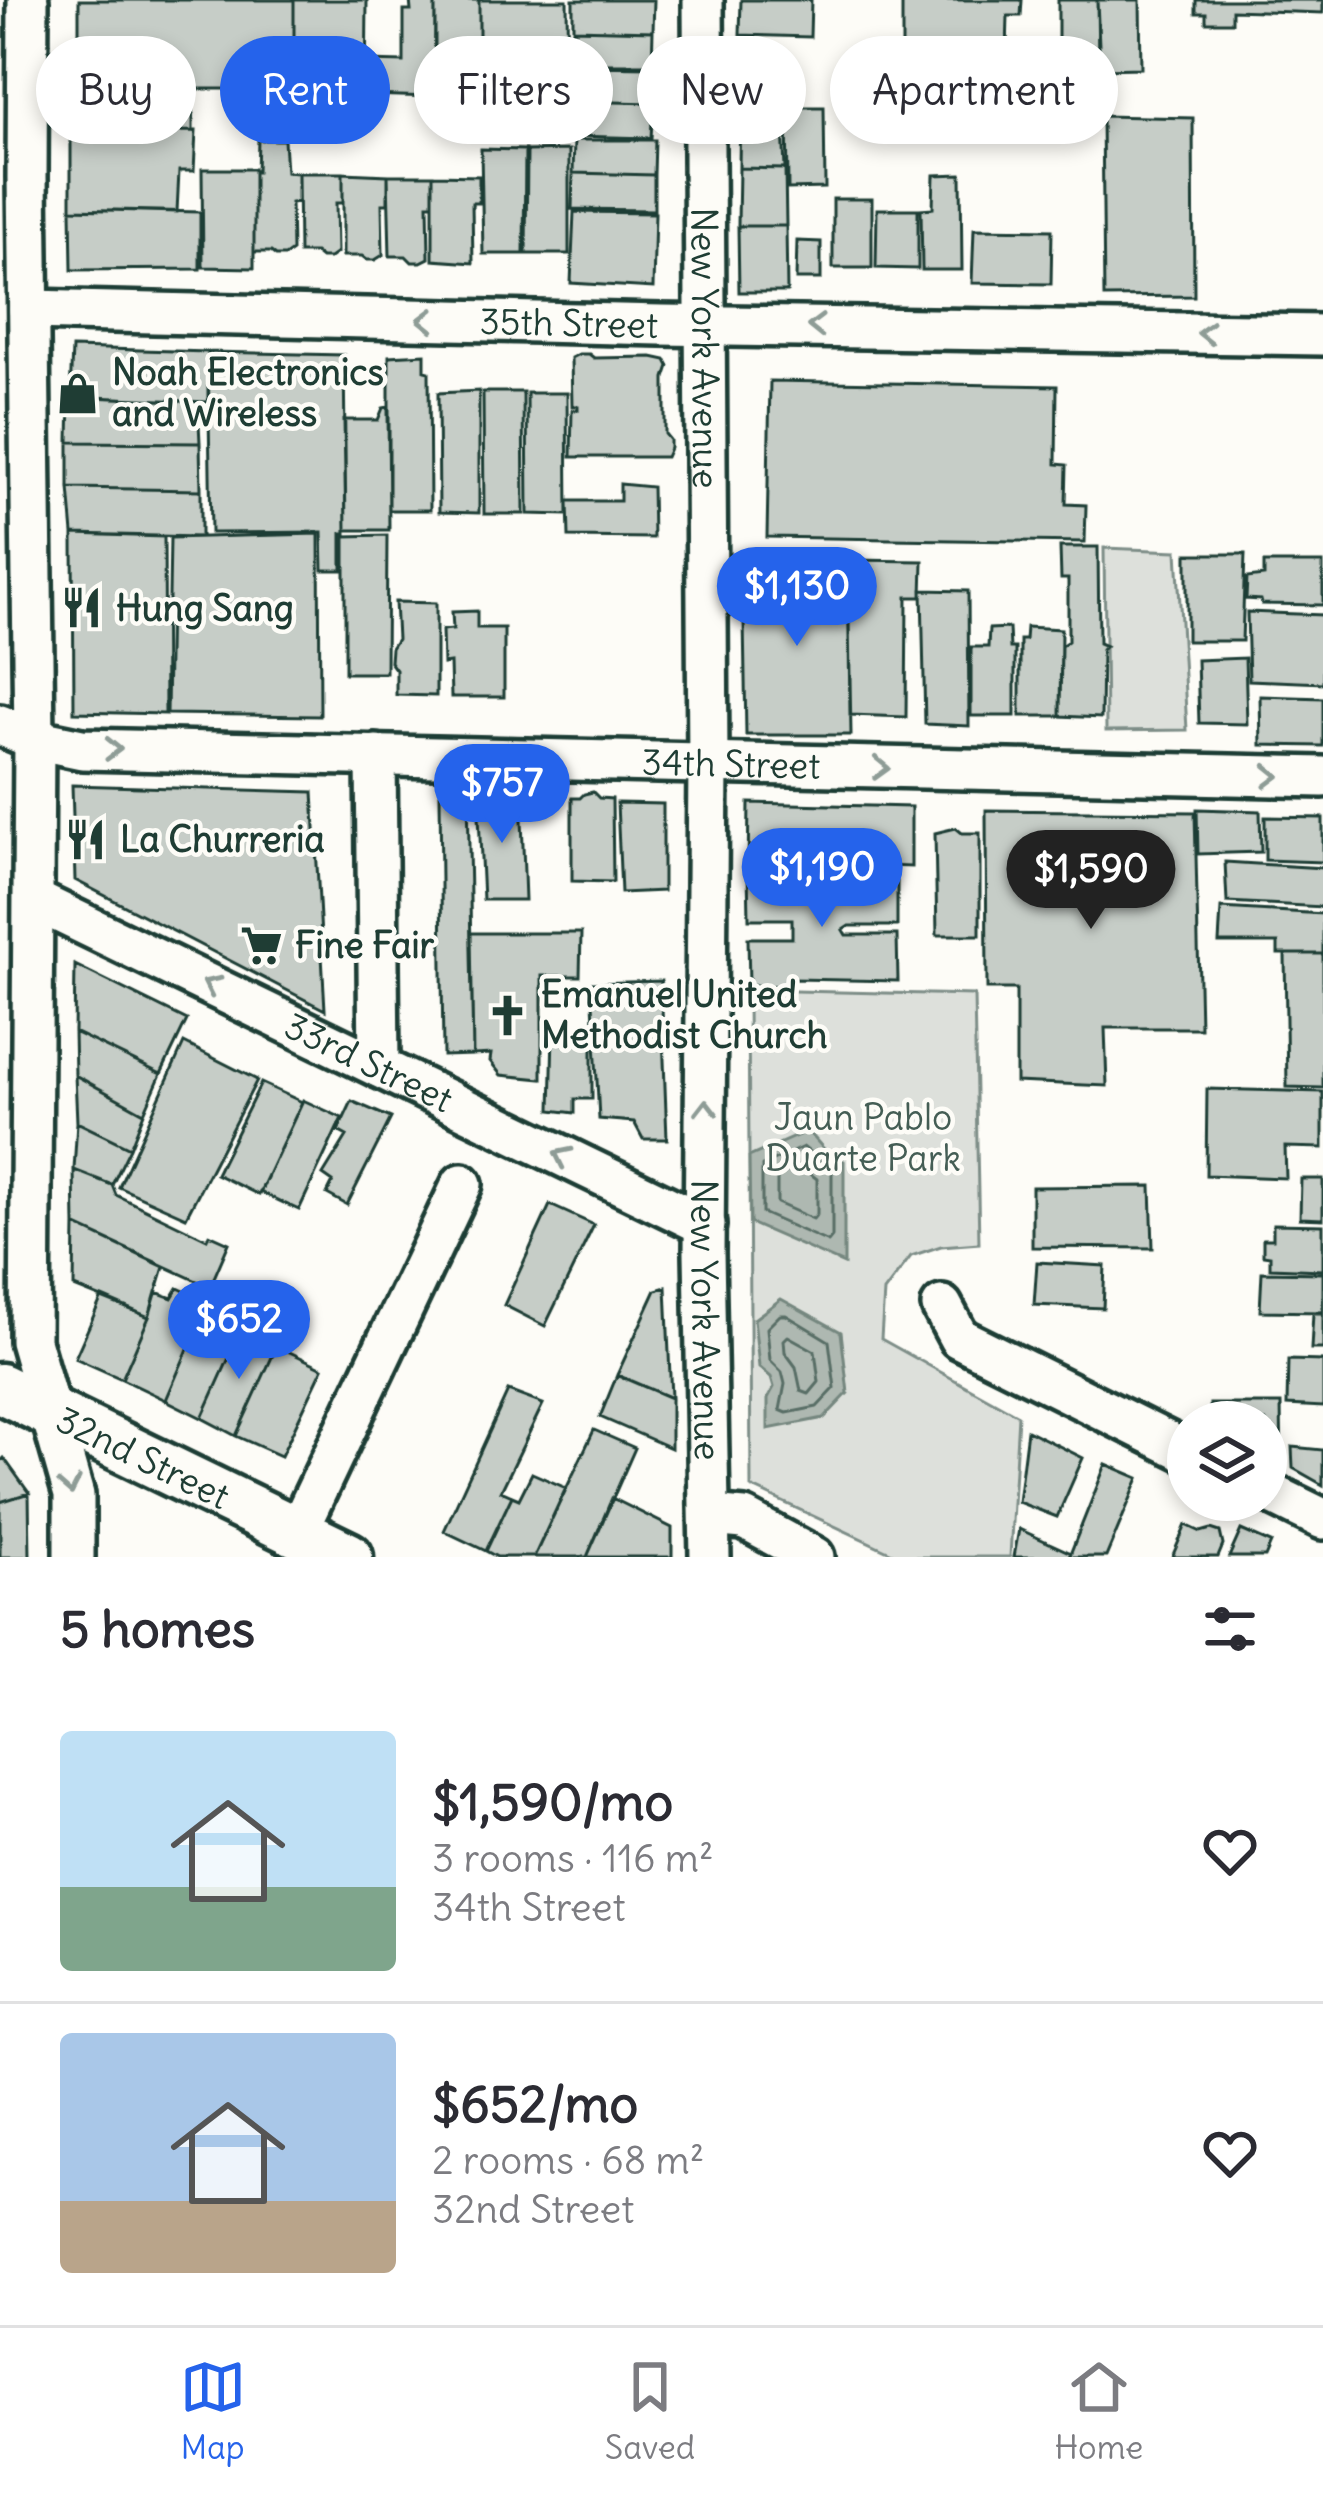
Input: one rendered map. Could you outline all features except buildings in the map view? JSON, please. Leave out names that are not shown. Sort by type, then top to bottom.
[{"type":"main road","name":"32nd Street","points":[[0,1388],[348,1557]]},
{"type":"street","points":[[28,0],[14,177],[29,310],[17,732],[34,900],[15,1204],[30,1341],[74,1495],[74,1557]]},
{"type":"street","name":"New York Avenue","points":[[703,0],[710,1557]]},
{"type":"street","name":"35th Street","points":[[29,310],[1323,335]]},
{"type":"street","name":"34th Street","points":[[17,732],[82,748],[1323,777]]},
{"type":"street","points":[[376,755],[379,1067]]},
{"type":"street","name":"33rd Street","points":[[34,900],[705,1225]]},
{"type":"street","points":[[297,1532],[462,1184]]},
{"type":"street","points":[[943,1306],[958,1338],[1167,1442]]},
{"type":"street","points":[[1287,1501],[1323,1519]]},
{"type":"street","points":[[710,1516],[744,1519],[814,1557]]},
{"type":"green space","points":[[1104,548],[1177,551],[1187,730],[1106,731]]},
{"type":"green space","name":"Jaun Pablo Duarte Park","points":[[748,990],[974,995],[979,1243],[941,1246],[911,1256],[884,1292],[881,1339],[1018,1415],[1010,1557],[901,1557],[751,1487]]},
{"type":"water","points":[[808,1131],[844,1161],[844,1264],[750,1223],[749,1157]]},
{"type":"water","points":[[781,1299],[841,1332],[848,1393],[824,1418],[768,1429],[768,1398],[774,1387],[759,1367],[754,1319]]},
{"type":"place","name":"Noah Electronics and Wireless","points":[[78,393]]},
{"type":"place","name":"Hung Sang","points":[[82,608]]},
{"type":"place","name":"La Churreria","points":[[86,839]]},
{"type":"place","name":"Fine Fair","points":[[261,945]]},
{"type":"place","name":"Emanuel United Methodist Church","points":[[507,1015]]}]
